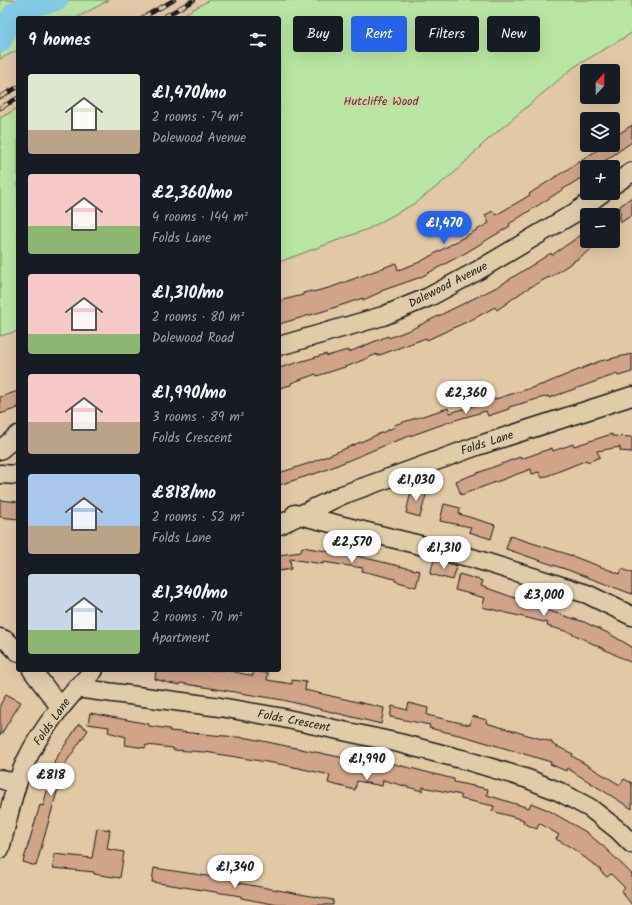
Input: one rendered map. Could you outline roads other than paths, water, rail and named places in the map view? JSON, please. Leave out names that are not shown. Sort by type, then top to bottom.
[{"type":"street","points":[[620,181],[632,172]]},
{"type":"street","name":"Dalewood Avenue","points":[[281,345],[383,316],[429,297],[477,271],[576,212],[592,200]]},
{"type":"street","name":"Folds Lane","points":[[281,524],[342,495],[477,446],[629,400]]},
{"type":"street","points":[[0,450],[16,437]]},
{"type":"street","points":[[0,474],[16,475]]},
{"type":"street","points":[[281,512],[298,515],[472,558],[587,594],[632,616]]},
{"type":"street","points":[[0,638],[7,640],[16,650]]},
{"type":"street","points":[[34,672],[60,707]]},
{"type":"street","name":"Folds Lane","points":[[0,849],[9,781],[26,761],[60,707],[92,672]]},
{"type":"street","name":"Folds Crescent","points":[[76,688],[278,717],[399,743],[466,760],[528,779],[560,792],[590,808],[618,830],[632,844]]},
{"type":"waterway","points":[[0,42],[14,13],[25,7],[57,0]]},
{"type":"railway","points":[[146,16],[174,0]]},
{"type":"railway","points":[[166,16],[194,0]]},
{"type":"railway","points":[[0,97],[16,88]]},
{"type":"railway","points":[[0,108],[16,99]]},
{"type":"park label","name":"Hutcliffe Wood","points":[[381,101]]}]
